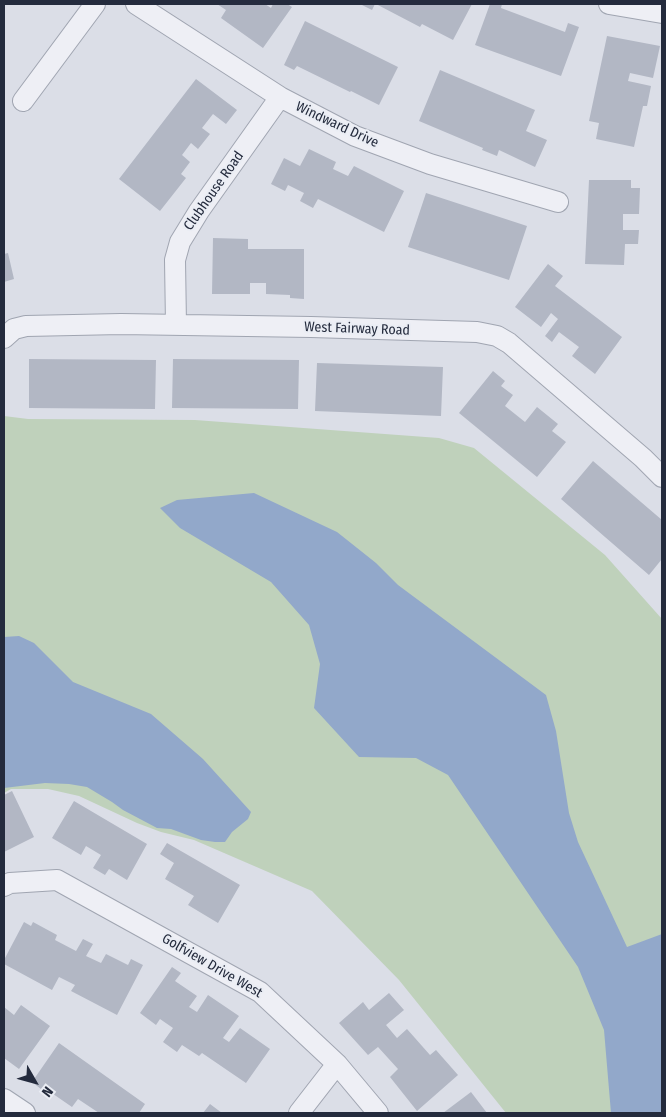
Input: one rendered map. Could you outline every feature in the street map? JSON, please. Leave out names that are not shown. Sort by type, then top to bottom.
[{"type":"street","points":[[23,101],[95,4]]},
{"type":"street","name":"Windward Drive","points":[[136,4],[280,97],[355,136],[430,164],[558,202]]},
{"type":"street","points":[[621,4],[662,13]]},
{"type":"street","name":"Clubhouse Road","points":[[176,325],[175,260],[180,242],[199,211],[270,114],[280,97]]},
{"type":"street","name":"West Fairway Road","points":[[4,338],[14,329],[26,326],[176,325],[477,332],[497,336],[552,379],[643,458],[662,477]]},
{"type":"street","name":"Golfview Drive West","points":[[7,885],[56,880],[260,992],[337,1064],[378,1113]]},
{"type":"street","points":[[299,1113],[337,1064]]},
{"type":"street","points":[[4,1099],[25,1113]]},
{"type":"green space","points":[[4,416],[28,419],[195,420],[439,438],[474,448],[605,555],[662,619],[662,1113],[506,1113],[399,980],[312,891],[194,840],[161,832],[137,823],[79,796],[48,789],[11,789],[4,793]]},
{"type":"water","points":[[254,493],[337,532],[376,563],[398,585],[546,695],[556,731],[569,813],[578,842],[627,947],[662,934],[662,1113],[611,1113],[604,1030],[578,967],[448,775],[416,758],[359,757],[314,708],[320,664],[309,625],[271,582],[180,528],[160,508],[177,500]]},
{"type":"water","points":[[19,636],[34,643],[73,682],[151,714],[203,759],[251,812],[248,819],[232,832],[225,842],[215,842],[201,840],[171,829],[157,828],[123,810],[87,787],[45,783],[4,788],[4,637]]},
{"type":"building","points":[[217,4],[265,4],[271,8],[273,4],[287,4],[292,7],[263,48],[221,18],[226,10]]},
{"type":"building","points":[[360,4],[375,4],[372,10]]},
{"type":"building","points":[[376,4],[472,4],[453,40],[422,24],[420,27]]},
{"type":"building","points":[[490,4],[502,4],[501,8],[565,32],[568,23],[579,27],[561,76],[475,45]]},
{"type":"building","points":[[305,21],[398,67],[379,105],[297,66],[294,70],[284,65]]},
{"type":"building","points":[[607,36],[660,46],[653,78],[630,73],[628,81],[651,86],[647,106],[643,106],[634,147],[596,139],[599,123],[589,121]]},
{"type":"building","points":[[440,70],[535,110],[526,131],[547,140],[535,167],[499,150],[497,156],[482,150],[483,148],[419,121]]},
{"type":"building","points":[[196,79],[237,110],[226,124],[213,114],[202,128],[210,134],[198,149],[191,143],[182,155],[190,162],[181,174],[186,178],[160,211],[119,179]]},
{"type":"building","points":[[309,149],[336,162],[333,169],[348,176],[354,166],[404,191],[384,232],[318,199],[313,208],[300,201],[304,193],[288,185],[285,191],[271,184],[284,158],[300,166]]},
{"type":"building","points":[[589,180],[631,180],[631,188],[640,188],[639,214],[623,214],[623,230],[639,230],[638,244],[625,244],[624,265],[585,264]]},
{"type":"building","points":[[426,193],[527,226],[509,280],[408,247]]},
{"type":"building","points":[[213,238],[248,239],[248,249],[304,249],[304,299],[290,298],[290,295],[266,294],[266,283],[250,283],[250,294],[212,294]]},
{"type":"building","points":[[8,253],[14,279],[4,282],[4,254]]},
{"type":"building","points":[[548,264],[563,276],[555,286],[622,337],[595,374],[572,356],[579,347],[559,332],[552,342],[545,336],[558,319],[551,313],[541,327],[515,307]]},
{"type":"building","points":[[29,359],[156,360],[155,409],[29,408]]},
{"type":"building","points":[[173,359],[299,360],[298,409],[172,408]]},
{"type":"building","points":[[317,363],[443,367],[441,416],[315,411]]},
{"type":"building","points":[[493,371],[505,381],[501,386],[513,395],[505,406],[525,422],[537,407],[558,424],[552,431],[566,442],[537,477],[459,413]]},
{"type":"building","points":[[593,461],[662,520],[662,559],[649,575],[561,499]]},
{"type":"building","points":[[12,791],[34,837],[4,852],[4,795]]},
{"type":"building","points":[[74,801],[147,844],[127,880],[109,869],[105,875],[93,868],[101,855],[86,846],[81,855],[52,838]]},
{"type":"building","points":[[167,843],[240,885],[218,923],[188,905],[194,896],[165,879],[174,863],[160,854]]},
{"type":"building","points":[[24,922],[31,926],[33,922],[57,935],[55,940],[76,951],[83,939],[93,944],[86,956],[101,963],[106,954],[128,965],[131,959],[143,965],[117,1015],[71,991],[75,985],[59,977],[52,990],[4,964],[4,960]]},
{"type":"building","points":[[172,967],[181,973],[175,981],[197,996],[189,1007],[197,1012],[208,995],[239,1016],[223,1038],[229,1042],[240,1028],[270,1049],[246,1083],[202,1053],[199,1056],[182,1045],[177,1052],[163,1042],[173,1028],[160,1019],[156,1025],[140,1013]]},
{"type":"building","points":[[389,993],[404,1010],[386,1025],[397,1038],[407,1029],[430,1055],[436,1050],[458,1075],[417,1111],[390,1077],[398,1069],[378,1047],[368,1055],[339,1023],[363,1002],[369,1010]]},
{"type":"building","points":[[21,1005],[50,1026],[19,1069],[4,1058],[4,1007],[14,1015]]},
{"type":"building","points":[[59,1043],[145,1104],[139,1113],[99,1113],[78,1099],[72,1107],[43,1087],[41,1089],[32,1082]]},
{"type":"building","points":[[471,1092],[487,1113],[443,1113]]},
{"type":"building","points":[[210,1104],[222,1113],[203,1113]]}]
